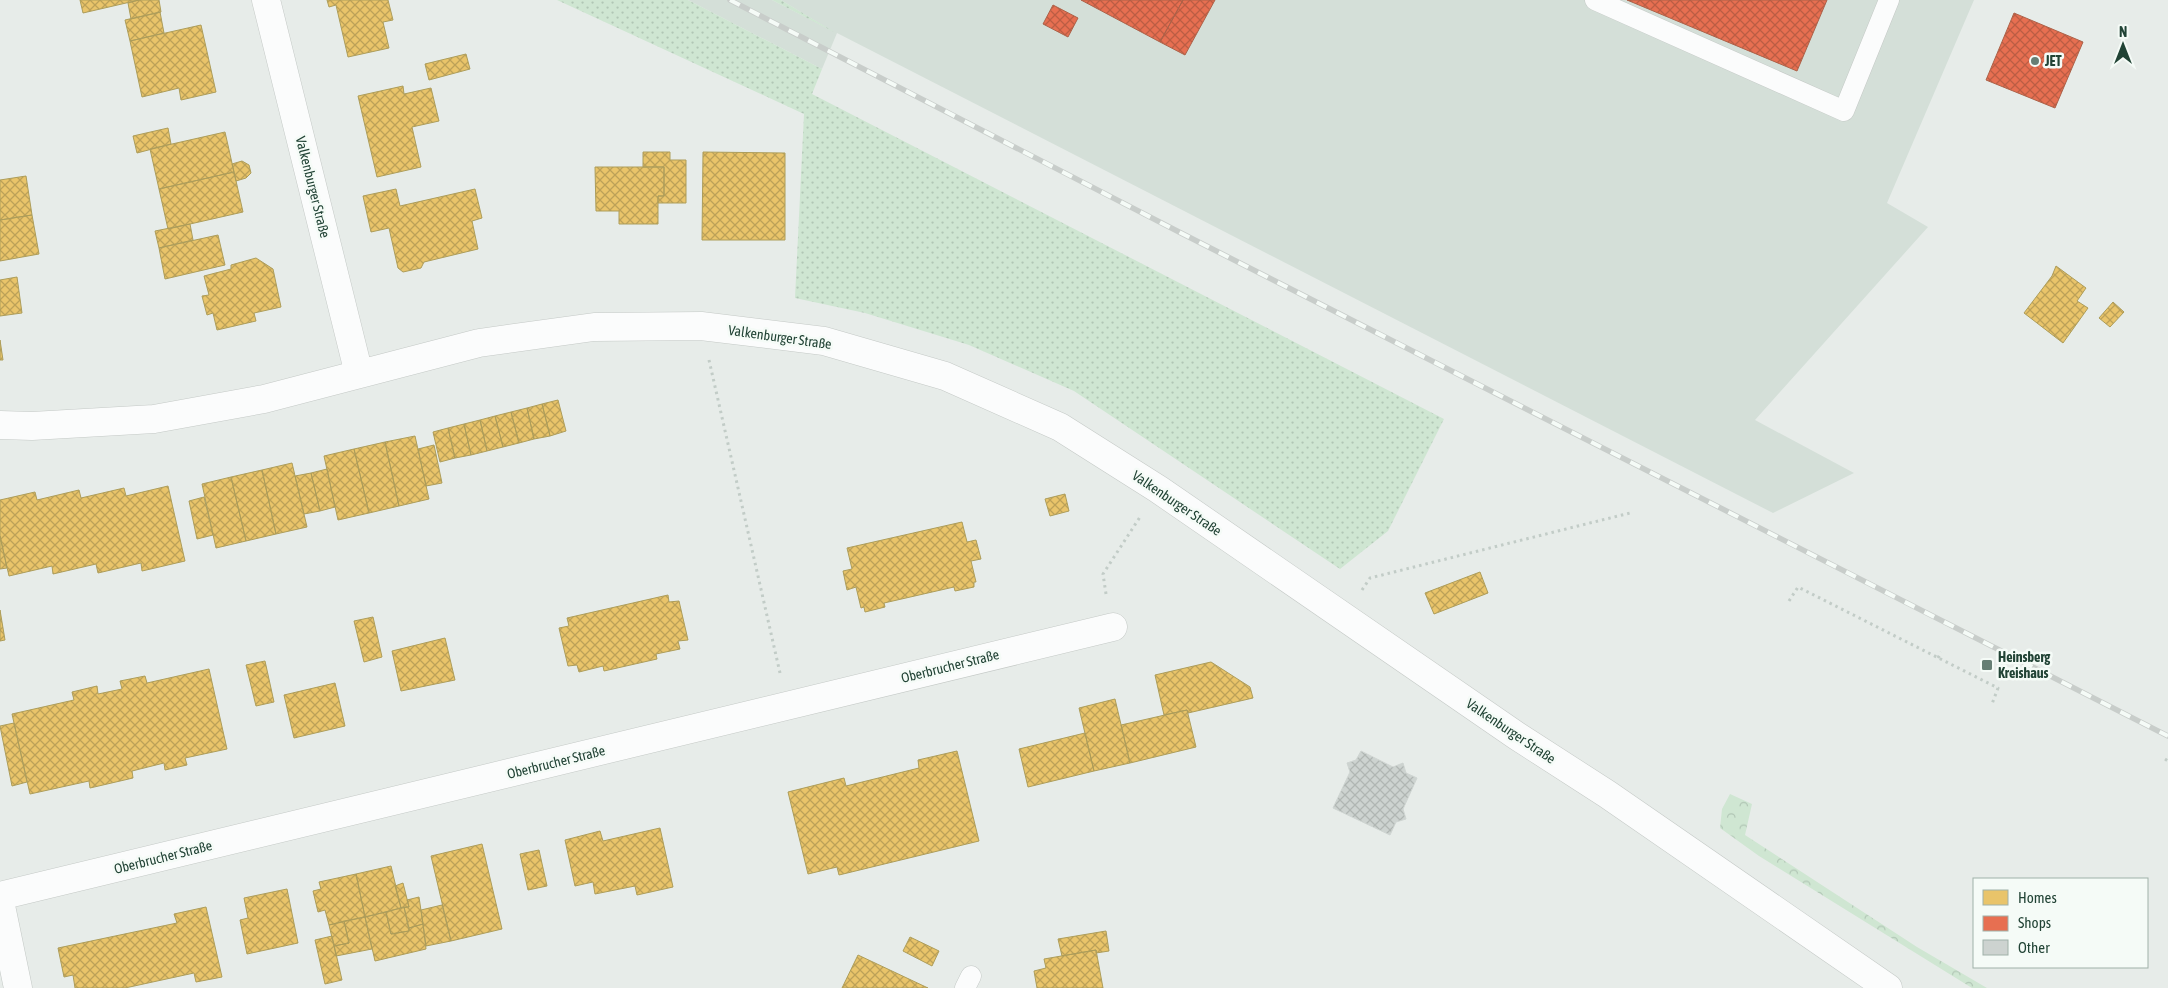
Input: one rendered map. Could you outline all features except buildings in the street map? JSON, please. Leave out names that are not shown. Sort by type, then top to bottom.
[{"type":"street","name":"Valkenburger Straße","points":[[266,0],[359,374]]},
{"type":"street","name":"Valkenburger Straße","points":[[0,425],[32,426],[154,419],[264,399],[489,341],[594,327],[701,326],[824,341],[945,376],[1060,427],[1158,489],[1517,736],[1645,820],[1888,988]]},
{"type":"street","name":"Oberbrucher Straße","points":[[0,896],[1112,627]]},
{"type":"street","points":[[0,901],[18,988]]},
{"type":"lane","points":[[1595,0],[1844,111],[1889,0]]},
{"type":"path","points":[[701,326],[788,706]]},
{"type":"path","points":[[1112,627],[1103,574],[1158,489]]},
{"type":"path","points":[[1342,616],[1370,578],[1630,513]]},
{"type":"path","points":[[1789,601],[1798,587],[1998,688],[1992,704]]},
{"type":"path","points":[[1938,658],[1941,652]]},
{"type":"shaded area","points":[[688,0],[772,0],[827,28],[781,0],[1974,0],[1887,203],[1928,227],[1755,420],[1854,473],[1773,513],[837,33],[822,69]]},
{"type":"green space","points":[[557,0],[688,0],[822,69],[812,94],[1444,419],[1388,531],[1340,569],[1074,391],[969,345],[865,313],[795,298],[804,114]]},
{"type":"green space","points":[[772,0],[781,0],[836,33]]},
{"type":"green space","points":[[1730,794],[1752,804],[1745,835],[1917,947],[1987,988],[1972,988],[1759,856],[1720,828],[1722,809]]},
{"type":"railway","points":[[730,0],[1181,233],[2168,736]]},
{"type":"place","name":"JET","points":[[2035,61]]},
{"type":"place","name":"Heinsberg Kreishaus","points":[[1987,665]]}]
